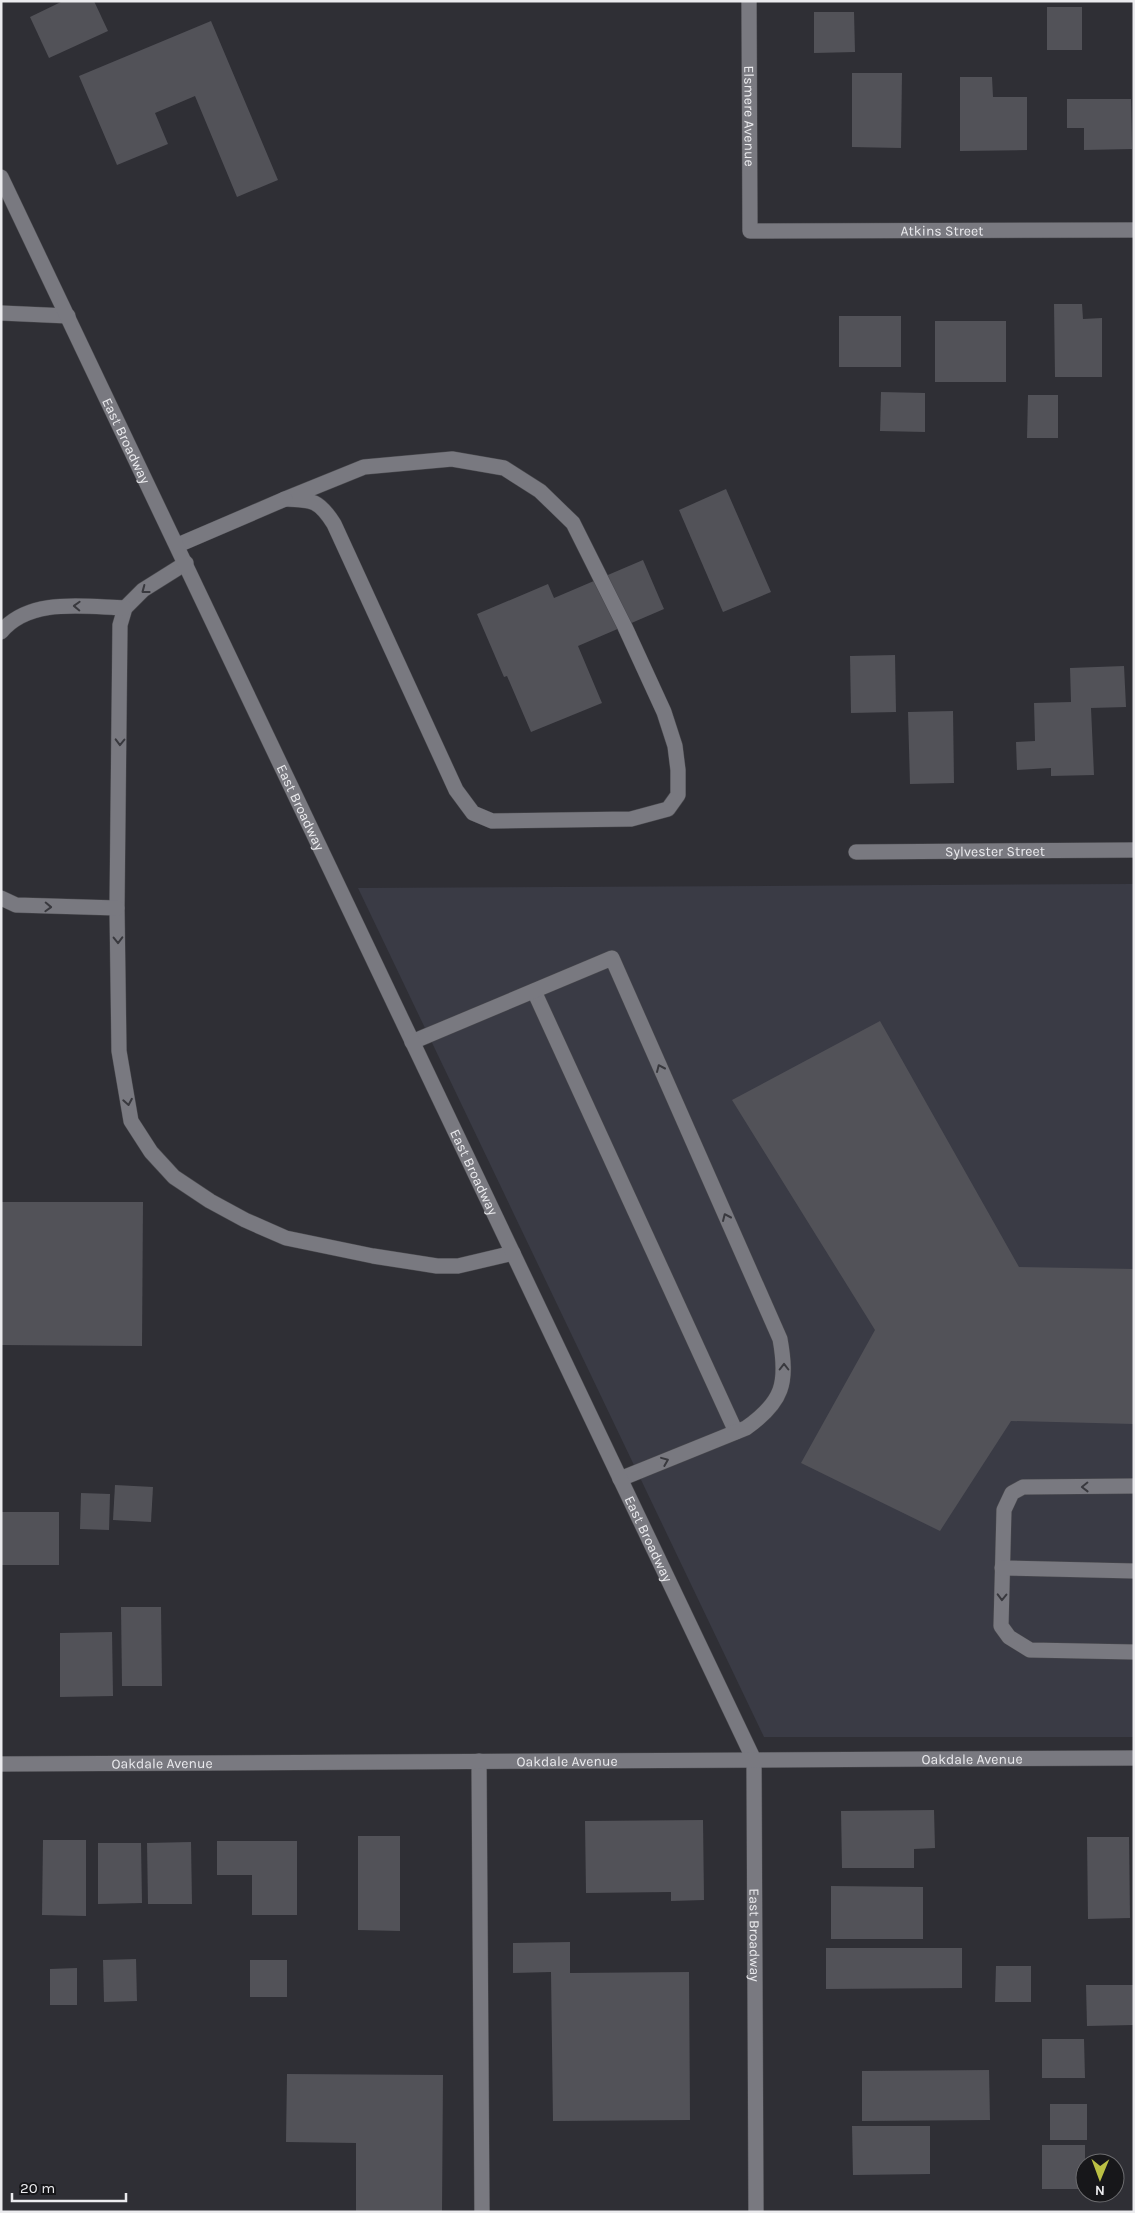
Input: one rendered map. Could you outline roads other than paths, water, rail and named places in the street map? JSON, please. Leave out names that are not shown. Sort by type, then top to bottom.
[{"type":"street","name":"Elsmere Avenue","points":[[749,1],[750,232]]},
{"type":"street","name":"East Broadway","points":[[1,177],[754,1760],[756,2212]]},
{"type":"street","name":"Atkins Street","points":[[750,232],[1134,230]]},
{"type":"street","points":[[1,313],[68,316]]},
{"type":"street","points":[[178,546],[285,499],[364,467],[452,459],[504,468],[540,490],[573,523],[625,626],[664,712],[675,746],[678,770],[678,795],[668,808],[631,819],[492,821],[472,813],[456,790],[334,524],[324,508],[307,500],[285,499]]},
{"type":"street","points":[[186,563],[143,590],[126,608],[120,625],[117,908],[119,1051],[131,1121],[150,1152],[174,1177],[210,1201],[245,1220],[286,1238],[373,1256],[437,1266],[458,1266],[513,1253]]},
{"type":"street","points":[[1,632],[10,622],[29,612],[67,606],[126,608]]},
{"type":"street","name":"Sylvester Street","points":[[856,852],[1134,850]]},
{"type":"street","points":[[1,898],[16,905],[25,906],[117,908]]},
{"type":"street","points":[[412,1042],[612,958],[780,1339],[785,1362],[784,1382],[774,1402],[760,1418],[736,1432],[620,1479]]},
{"type":"street","points":[[534,991],[736,1432]]},
{"type":"street","points":[[1134,1486],[1023,1487],[1012,1493],[1004,1510],[1002,1568],[1002,1626],[1009,1637],[1030,1650],[1134,1652]]},
{"type":"street","points":[[1002,1568],[1134,1571]]},
{"type":"street","name":"Oakdale Avenue","points":[[1,1764],[1134,1758]]},
{"type":"street","points":[[479,1761],[482,2212]]}]
